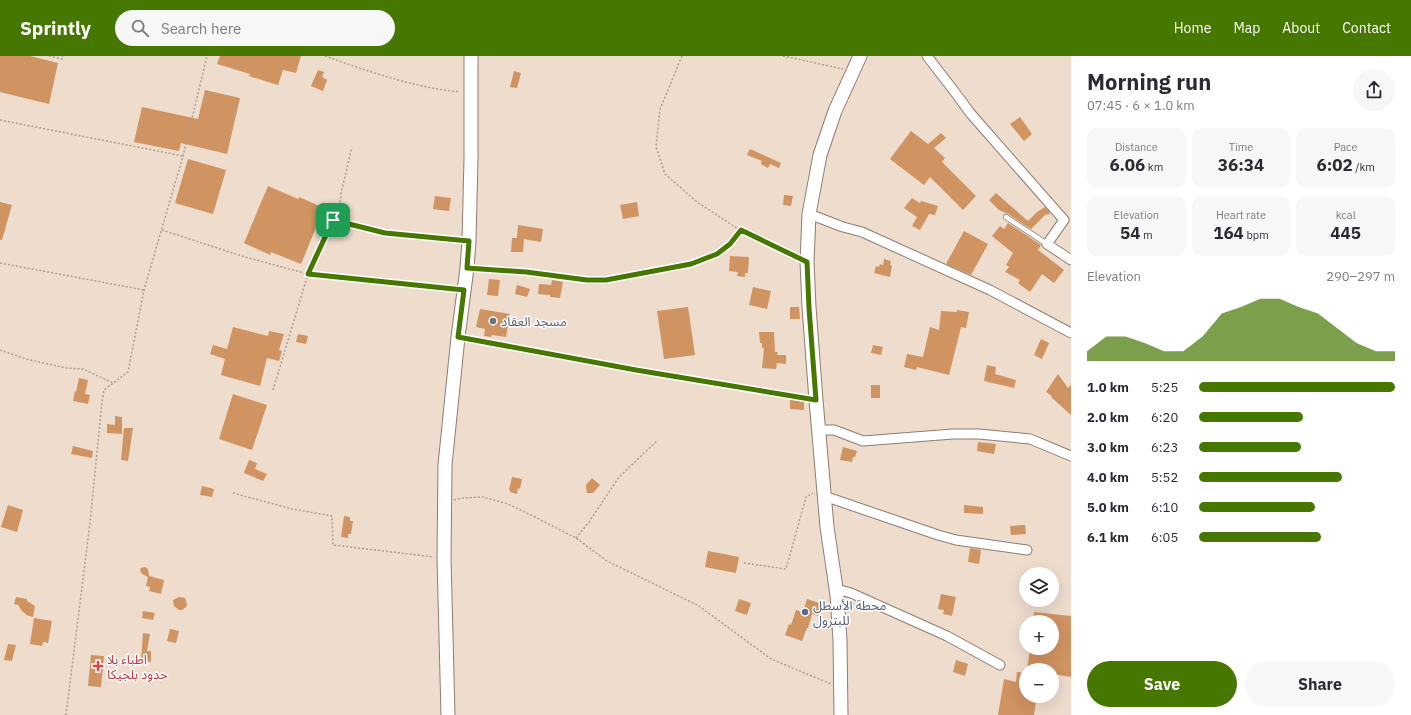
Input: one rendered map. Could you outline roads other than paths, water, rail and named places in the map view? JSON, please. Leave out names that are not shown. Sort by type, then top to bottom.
[{"type":"street","points":[[448,715],[444,558],[445,465],[469,241],[471,56]]},
{"type":"street","points":[[840,715],[840,641],[836,589],[827,527],[818,430],[807,262],[809,214],[820,155],[834,111],[860,56]]},
{"type":"street","points":[[927,56],[971,114],[1064,220],[1047,244],[1071,260]]},
{"type":"street","points":[[809,214],[862,232],[990,290],[1071,333]]},
{"type":"street","points":[[818,430],[834,430],[863,441],[953,434],[979,434],[1030,440],[1071,456]]},
{"type":"street","points":[[824,491],[938,535],[956,540],[1026,550]]},
{"type":"street","points":[[836,589],[851,593],[947,636],[1000,666]]},
{"type":"lane","points":[[1006,217],[1047,244]]},
{"type":"place","name":"مسجد العقاد","points":[[493,321]]},
{"type":"place","name":"محطة الأسطل للبترول","points":[[805,612]]},
{"type":"place","name":"اطباء بلا حدود بلجيكا","points":[[98,666]]}]
